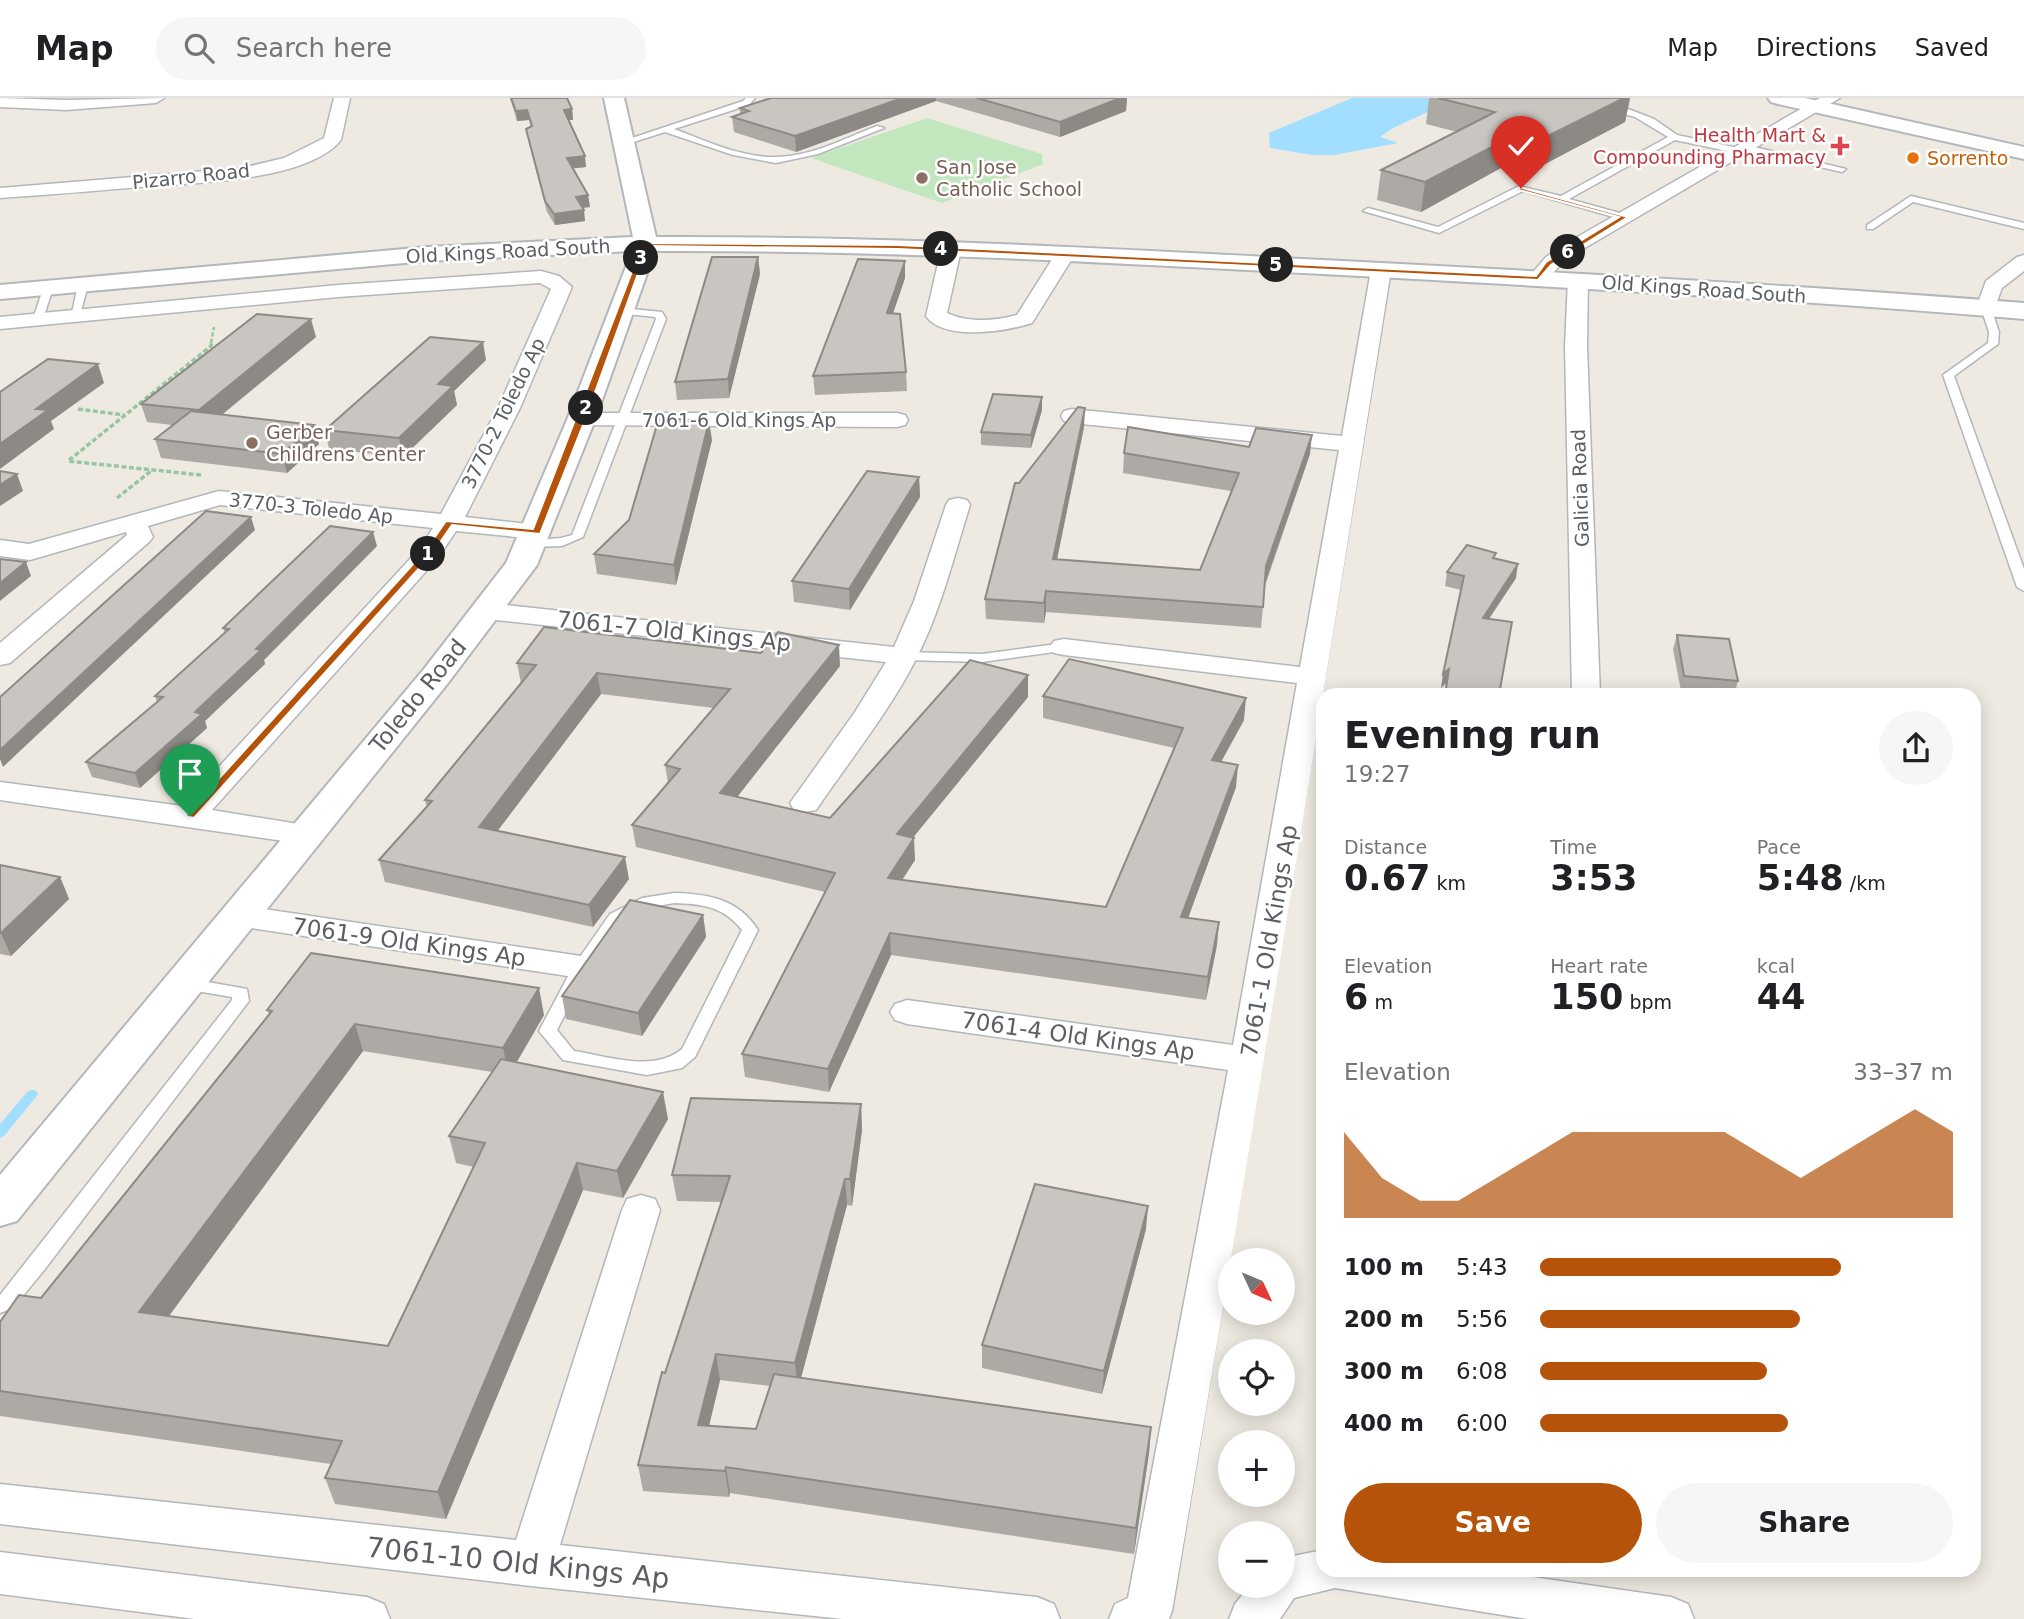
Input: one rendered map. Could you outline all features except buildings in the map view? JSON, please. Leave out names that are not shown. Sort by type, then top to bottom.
[{"type":"street","points":[[0,102],[43,105],[145,98]]},
{"type":"street","name":"Pizarro Road","points":[[0,193],[221,175],[290,161],[311,153],[332,140],[342,98]]},
{"type":"street","points":[[614,98],[646,244]]},
{"type":"street","points":[[1778,98],[1824,102],[2024,153]]},
{"type":"street","points":[[1538,278],[1549,263],[1739,149],[1824,102]]},
{"type":"street","name":"Toledo Road","points":[[0,1208],[521,565],[581,420],[646,244]]},
{"type":"street","name":"Old Kings Road South","points":[[0,292],[407,256],[567,246],[798,244],[1065,254],[1538,278],[2024,311]]},
{"type":"street","points":[[951,250],[936,316],[950,323],[966,326],[1005,325],[1025,319],[1065,254]]},
{"type":"street","points":[[1986,308],[1993,285],[2021,267]]},
{"type":"street","name":"7061-1 Old Kings Ap","points":[[1140,1615],[1248,1060],[1381,270]]},
{"type":"street","name":"3770-2 Toledo Ap","points":[[0,323],[383,286],[541,277],[552,279],[562,287],[509,408],[449,523],[429,552],[190,816]]},
{"type":"street","name":"Galicia Road","points":[[1578,281],[1578,436],[1586,688]]},
{"type":"street","points":[[1072,416],[1353,444]]},
{"type":"street","name":"7061-6 Old Kings Ap","points":[[581,420],[897,420]]},
{"type":"street","name":"3770-3 Toledo Ap","points":[[0,548],[30,552],[219,498],[449,523],[534,538]]},
{"type":"street","points":[[805,803],[904,656],[920,618],[958,505]]},
{"type":"street","points":[[0,657],[140,537],[134,522]]},
{"type":"street","name":"7061-7 Old Kings Ap","points":[[486,611],[904,656]]},
{"type":"street","points":[[1064,647],[1314,677]]},
{"type":"street","points":[[0,790],[305,834]]},
{"type":"street","name":"7061-9 Old Kings Ap","points":[[237,916],[581,968]]},
{"type":"street","name":"7061-4 Old Kings Ap","points":[[908,1012],[1248,1060]]},
{"type":"street","points":[[531,1565],[640,1210]]},
{"type":"street","name":"7061-10 Old Kings Ap","points":[[0,1504],[531,1565],[1037,1619]]},
{"type":"street","points":[[1295,1577],[1316,1572]]},
{"type":"street","points":[[0,1573],[367,1619]]},
{"type":"street","points":[[1390,1577],[1671,1619]]},
{"type":"street","points":[[1252,1619],[1267,1598]]},
{"type":"lane","points":[[1571,98],[1637,114],[1661,125],[1674,137],[1842,169]]},
{"type":"lane","points":[[624,142],[748,101]]},
{"type":"lane","points":[[666,129],[752,157],[776,160],[800,156],[880,128]]},
{"type":"lane","points":[[1562,200],[1674,137]]},
{"type":"lane","points":[[1368,211],[1439,230],[1521,188],[1624,217]]},
{"type":"lane","points":[[1870,227],[1911,199],[2024,226]]},
{"type":"lane","points":[[75,315],[83,285]]},
{"type":"lane","points":[[38,319],[48,288]]},
{"type":"lane","points":[[1986,308],[1994,332],[1993,344],[1948,375],[2024,587]]},
{"type":"lane","points":[[534,538],[562,542],[577,537],[620,419],[661,319],[658,314],[622,311]]},
{"type":"lane","points":[[904,656],[982,657],[1064,647]]},
{"type":"lane","points":[[693,898],[730,906],[750,930],[689,1053],[676,1064],[647,1069],[634,1067],[569,1056],[557,1045],[548,1031],[581,968],[616,918],[648,902],[693,898]]},
{"type":"lane","points":[[0,1305],[6,1302],[38,1263],[240,1001],[241,993],[231,990],[182,984]]},
{"type":"path","points":[[205,475],[68,461],[211,346],[218,301]]},
{"type":"path","points":[[78,409],[125,415]]},
{"type":"green space","points":[[927,118],[1042,154],[1043,164],[942,203],[811,158]]},
{"type":"water","points":[[1352,98],[1426,98],[1432,99],[1432,110],[1380,137],[1398,143],[1334,155],[1312,155],[1270,148],[1269,133]]},
{"type":"waterway","points":[[0,1133],[32,1094]]},
{"type":"place","name":"Health Mart & Compounding Pharmacy","points":[[1840,146]]},
{"type":"place","name":"Sorrento","points":[[1913,158]]},
{"type":"place","name":"San Jose Catholic School","points":[[922,178]]},
{"type":"place","name":"Gerber Childrens Center","points":[[252,443]]},
{"type":"route","points":[[190,816],[429,552],[449,523],[537,532],[646,244],[898,247],[1538,278],[1549,263],[1624,217],[1521,188]]}]
